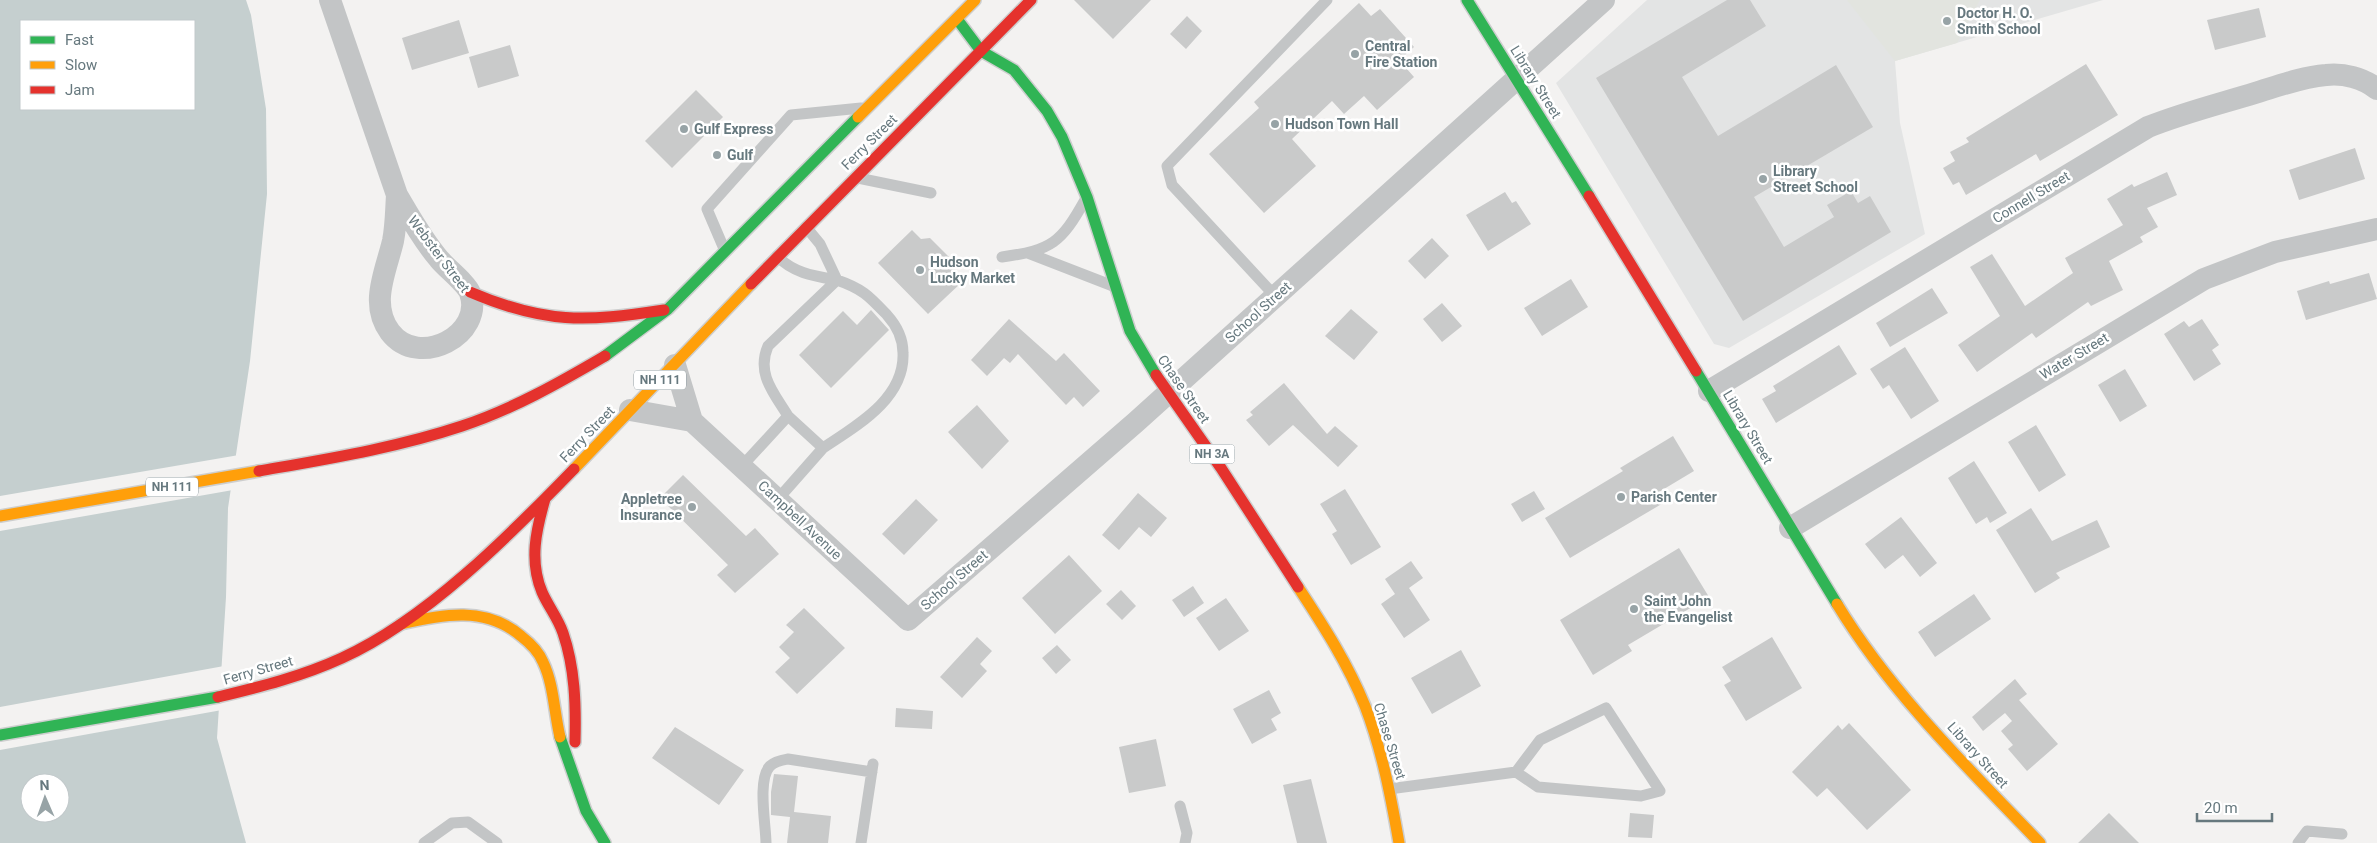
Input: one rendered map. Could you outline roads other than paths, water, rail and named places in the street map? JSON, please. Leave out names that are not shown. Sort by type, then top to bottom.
[{"type":"main road","points":[[957,19],[959,0]]},
{"type":"main road","name":"Ferry Street","points":[[0,516],[368,452],[463,426],[547,390],[607,354],[668,309],[726,253],[975,0]]},
{"type":"main road","name":"Ferry Street","points":[[0,735],[201,701],[265,686],[308,672],[342,658],[401,624],[452,585],[545,499],[675,365],[805,226],[1031,0]]},
{"type":"main road","name":"Library Street","points":[[1467,0],[1709,390],[1790,528],[1847,620],[1877,662],[1957,756],[2040,843]]},
{"type":"main road","name":"NH 3A","points":[[1003,9],[1014,70]]},
{"type":"main road","name":"Chase Street","points":[[957,19],[981,51],[1014,70],[1047,111],[1062,137],[1087,197],[1130,331],[1146,360],[1271,543],[1346,666],[1364,706],[1390,790],[1399,843]]},
{"type":"main road","points":[[470,292],[500,306],[531,315],[558,319],[582,321],[616,318],[668,309]]},
{"type":"main road","points":[[545,499],[533,554],[542,591],[562,631],[567,650],[573,688],[575,736],[573,769]]},
{"type":"main road","points":[[401,624],[435,616],[464,613],[490,618],[519,632],[542,660],[550,682],[561,736],[573,769],[578,790],[591,822],[604,843]]},
{"type":"street","name":"Webster Street","points":[[330,0],[397,195],[418,231],[438,259],[470,292],[471,306],[468,320],[459,333],[448,342],[435,348],[420,348],[406,345],[393,336],[384,325],[379,311],[379,296],[393,238],[397,195]]},
{"type":"street","name":"School Street","points":[[908,620],[1169,392],[1604,0]]},
{"type":"street","name":"Connell Street","points":[[1709,390],[2148,127],[2302,79],[2327,75],[2349,76],[2370,83],[2377,89]]},
{"type":"street","name":"Water Street","points":[[1790,528],[2204,279],[2275,252],[2377,229]]},
{"type":"street","points":[[630,410],[692,422],[675,365]]},
{"type":"street","name":"Campbell Avenue","points":[[692,422],[908,620]]},
{"type":"lane","points":[[1275,296],[1172,185],[1167,166],[1327,0]]},
{"type":"lane","points":[[726,253],[707,209],[791,115],[870,107]]},
{"type":"lane","points":[[853,178],[931,193]]},
{"type":"lane","points":[[1002,257],[1028,253],[1059,239],[1069,229],[1087,197]]},
{"type":"lane","points":[[805,226],[824,251],[837,280]]},
{"type":"lane","points":[[1028,253],[1114,286]]},
{"type":"lane","points":[[777,256],[786,266],[809,276],[837,280],[866,293],[891,319],[899,332],[903,342],[904,362],[901,376],[884,402],[862,421],[823,448],[778,499]]},
{"type":"lane","points":[[823,448],[788,416],[764,371],[763,359],[768,346],[837,280]]},
{"type":"lane","points":[[742,466],[788,416]]},
{"type":"lane","points":[[1390,790],[1516,772],[1538,787],[1641,796],[1660,791],[1606,708],[1540,740],[1516,772]]},
{"type":"lane","points":[[766,843],[763,809],[766,776],[769,767],[788,759],[872,768],[861,843]]},
{"type":"lane","points":[[1180,806],[1187,833],[1185,843]]},
{"type":"lane","points":[[424,843],[452,823],[468,822],[497,843]]},
{"type":"lane","points":[[2298,843],[2308,832],[2342,834]]},
{"type":"place","name":"Doctor H. O. Smith School","points":[[1947,21]]},
{"type":"place","name":"Central Fire Station","points":[[1355,54]]},
{"type":"place","name":"Hudson Town Hall","points":[[1275,124]]},
{"type":"place","name":"Gulf Express","points":[[684,129]]},
{"type":"place","name":"Gulf","points":[[717,155]]},
{"type":"place","name":"Library Street School","points":[[1763,179]]},
{"type":"place","name":"Hudson Lucky Market","points":[[920,270]]},
{"type":"place","name":"Parish Center","points":[[1621,497]]},
{"type":"place","name":"Appletree Insurance","points":[[692,507]]},
{"type":"place","name":"Saint John the Evangelist","points":[[1634,609]]}]
